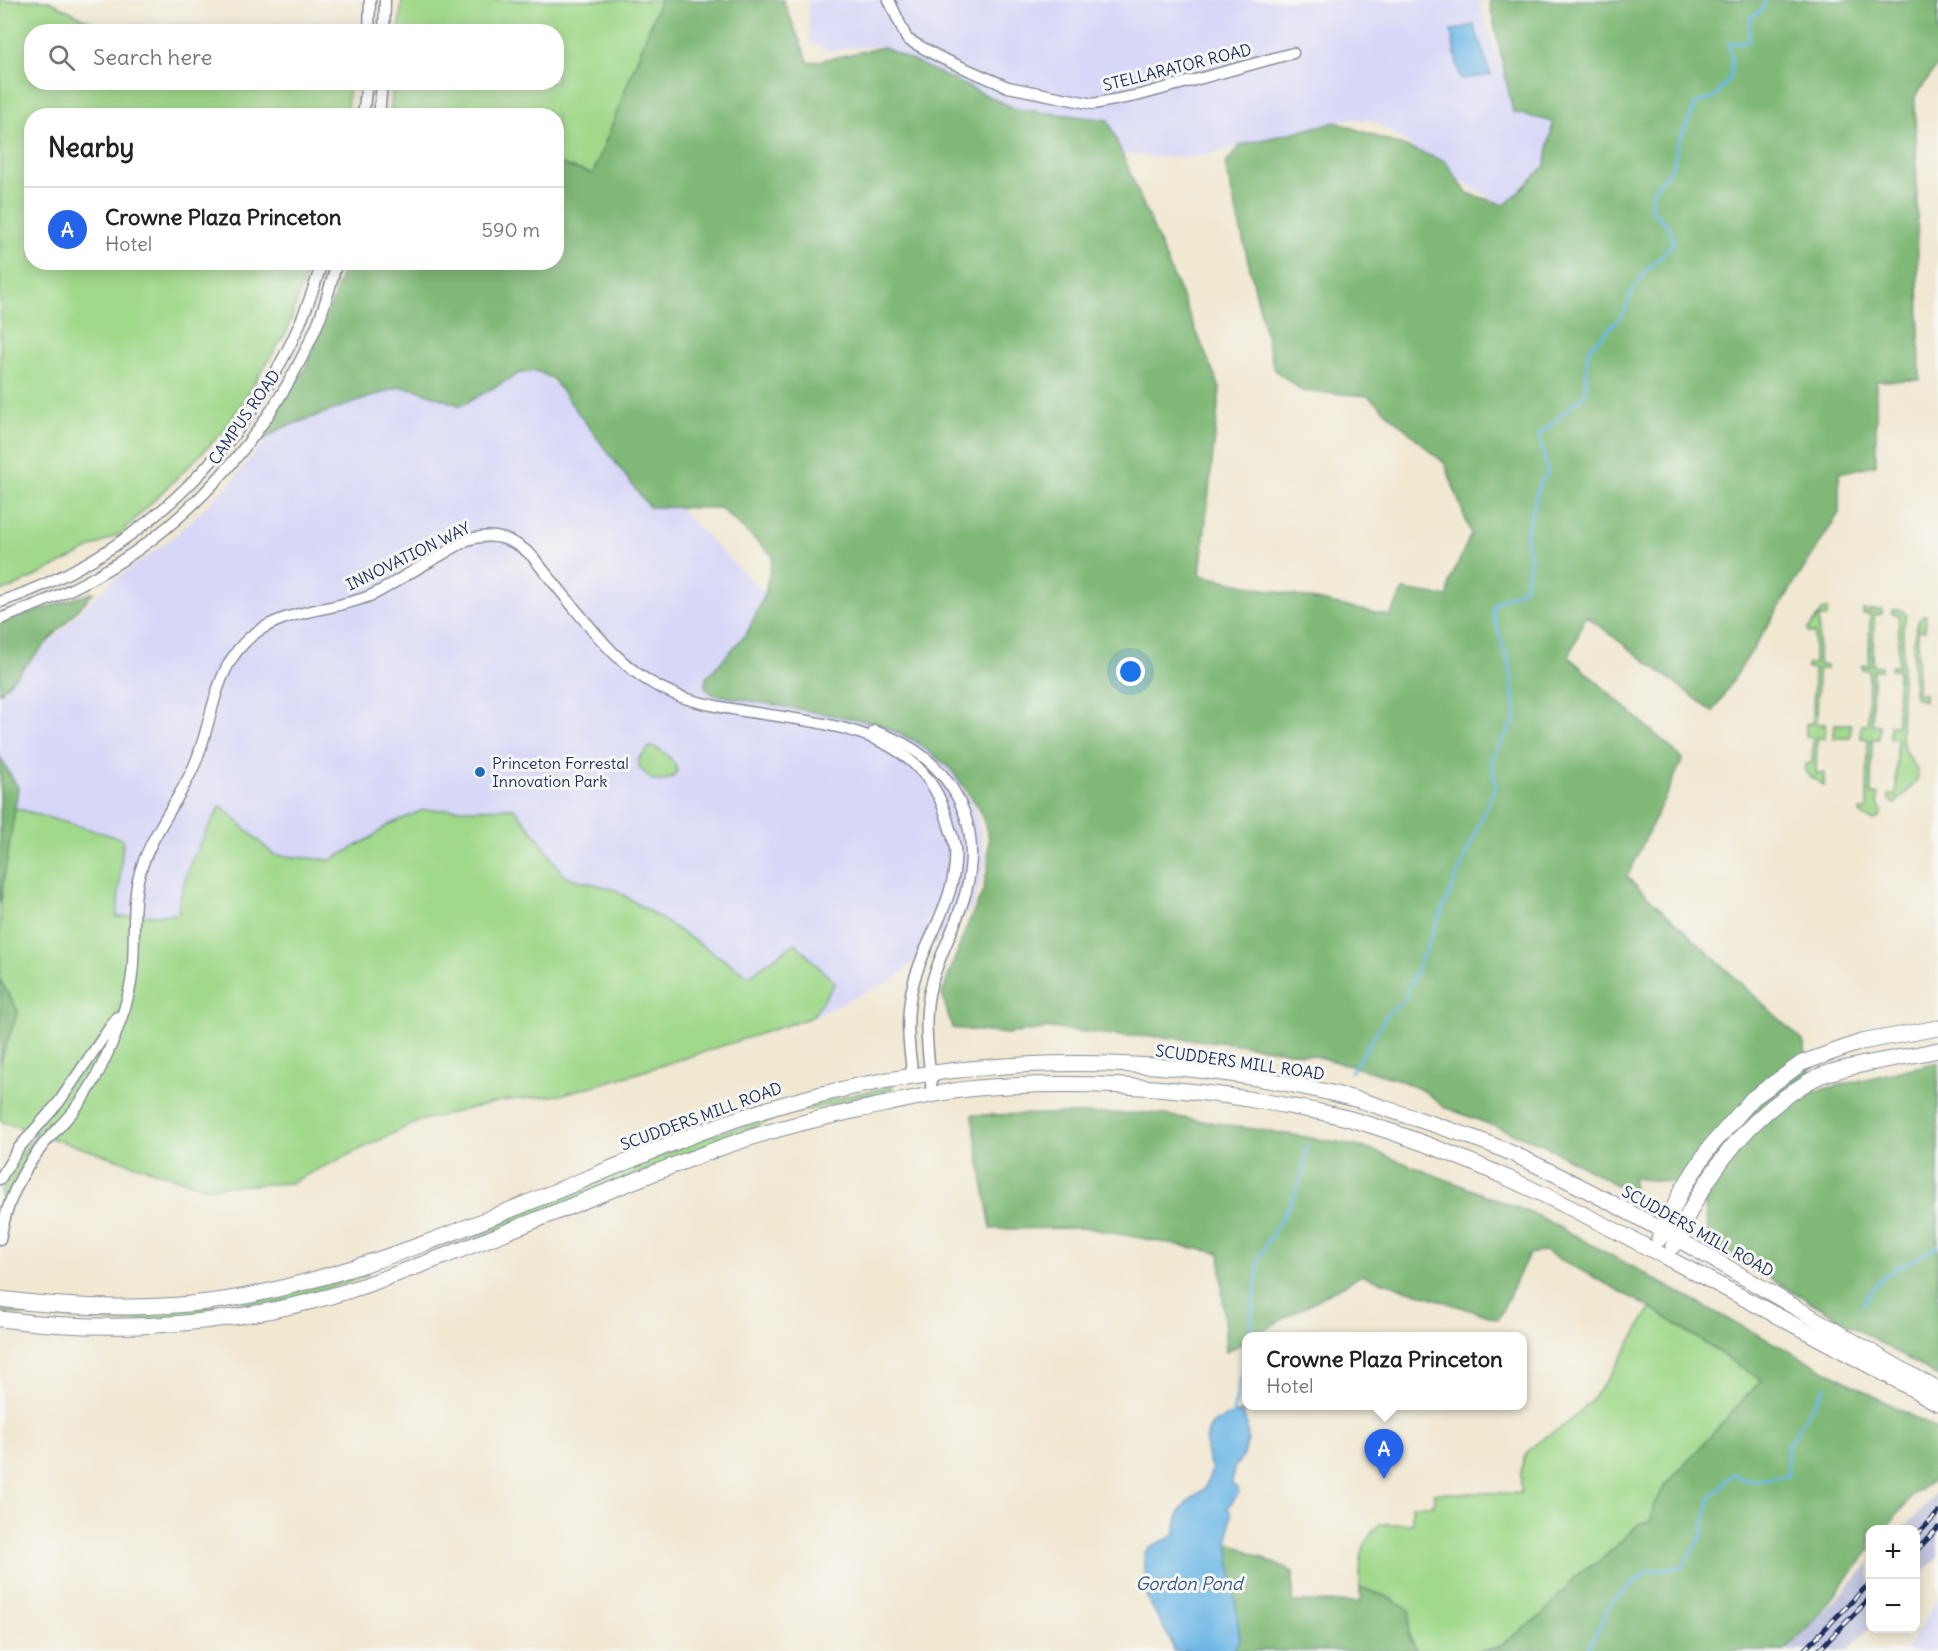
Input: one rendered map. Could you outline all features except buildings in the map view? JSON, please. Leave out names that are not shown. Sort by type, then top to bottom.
[{"type":"main road","points":[[1661,1254],[1662,1230],[1682,1190],[1709,1148],[1753,1098],[1802,1063],[1862,1042],[1938,1028]]},
{"type":"main road","points":[[1661,1254],[1676,1238],[1682,1224],[1733,1145],[1756,1120],[1777,1102],[1803,1084],[1820,1076],[1858,1064],[1938,1050]]},
{"type":"main road","name":"SCUDDERS MILL ROAD","points":[[0,1299],[54,1305],[106,1307],[182,1304],[254,1295],[328,1276],[441,1237],[690,1136],[782,1104],[828,1092],[913,1076],[992,1066],[1043,1063],[1161,1066],[1240,1076],[1312,1089],[1362,1101],[1482,1141],[1524,1159],[1662,1230],[1938,1390]]},
{"type":"main road","points":[[0,1319],[51,1325],[155,1326],[230,1318],[295,1305],[397,1274],[722,1147],[798,1123],[932,1095],[986,1087],[1101,1084],[1179,1089],[1304,1109],[1347,1118],[1464,1159],[1534,1189],[1661,1254],[1938,1403]]},
{"type":"street","points":[[369,24],[370,0]]},
{"type":"street","points":[[384,24],[385,0]]},
{"type":"street","name":"STELLARATOR ROAD","points":[[889,0],[907,39],[941,58],[1008,87],[1093,104],[1140,95],[1293,53]]},
{"type":"street","points":[[364,108],[366,90]]},
{"type":"street","points":[[380,108],[381,90]]},
{"type":"street","name":"CAMPUS ROAD","points":[[0,602],[22,595],[97,558],[135,532],[176,499],[215,460],[247,419],[275,375],[300,325],[319,270]]},
{"type":"street","name":"CAMPUS ROAD","points":[[0,619],[70,590],[118,563],[162,531],[221,476],[247,444],[298,364],[327,300],[335,270]]},
{"type":"street","name":"INNOVATION WAY","points":[[0,1239],[9,1203],[19,1181],[43,1145],[85,1096],[98,1075],[115,1035],[132,975],[135,903],[143,864],[152,841],[194,767],[221,680],[233,656],[263,626],[374,594],[467,540],[488,536],[512,541],[524,548],[603,643],[631,669],[655,685],[693,701],[861,733],[896,748],[926,774],[942,801],[953,841],[954,870],[945,906],[928,942],[911,990],[908,1025],[913,1076]]},
{"type":"street","name":"INNOVATION WAY","points":[[841,728],[868,729],[891,737],[918,751],[937,768],[954,791],[963,809],[971,839],[968,886],[933,979],[927,1002],[926,1021],[932,1095]]},
{"type":"street","name":"INNOVATION WAY","points":[[0,1179],[18,1149],[59,1102],[125,1004]]},
{"type":"street","points":[[70,1086],[85,1096]]},
{"type":"shaded area","points":[[808,0],[1484,0],[1480,4],[1511,96],[1534,107],[1553,123],[1561,141],[1563,166],[1516,202],[1499,203],[1445,171],[1388,130],[1370,120],[1349,119],[1197,157],[1151,157],[1118,153],[897,62],[880,46],[830,51],[810,42]]},
{"type":"shaded area","name":"Princeton Forrestal Innovation Park","points":[[525,355],[765,594],[796,628],[953,773],[975,809],[986,860],[972,908],[895,979],[812,1017],[638,1073],[560,1095],[501,1101],[419,1121],[290,1183],[0,1063],[18,1011],[0,980],[0,904],[18,788],[0,757],[0,693],[106,586],[170,540],[229,485],[304,393]]},
{"type":"shaded area","points":[[1938,1491],[1938,1557],[1920,1576],[1920,1525],[1907,1525]]},
{"type":"shaded area","points":[[1866,1568],[1866,1631],[1848,1651],[1784,1651]]},
{"type":"shaded area","points":[[1938,1598],[1938,1651],[1905,1651],[1916,1633],[1920,1633],[1920,1627]]},
{"type":"green space","points":[[0,0],[47,0],[95,24],[24,24],[24,90],[348,90],[347,108],[24,108],[24,270],[307,270],[287,331],[225,430],[121,533],[12,588],[0,591]]},
{"type":"green space","points":[[402,0],[660,0],[593,174],[564,165],[564,108],[391,108],[392,90],[564,90],[564,24],[400,24]]},
{"type":"green space","points":[[660,0],[783,0],[809,63],[883,47],[1016,109],[1108,120],[1220,388],[1200,575],[1390,616],[1403,590],[1448,597],[1450,581],[1471,534],[1445,464],[1368,396],[1302,391],[1274,369],[1225,164],[1241,145],[1336,122],[1445,161],[1467,193],[1505,205],[1545,166],[1553,122],[1513,112],[1489,0],[1938,0],[1938,65],[1915,97],[1920,380],[1876,381],[1876,465],[1839,473],[1839,513],[1713,712],[1586,616],[1569,657],[1683,759],[1627,877],[1803,1041],[1815,1091],[1938,1062],[1938,1377],[1709,1242],[1705,1206],[1678,1183],[1632,1178],[1635,1195],[1544,1145],[1444,1107],[1424,1091],[1397,1079],[1315,1056],[1238,1044],[1164,1037],[1122,1036],[1051,1028],[1007,1034],[952,1028],[942,994],[965,931],[983,891],[988,868],[989,837],[979,808],[951,769],[915,741],[876,723],[712,694],[705,688],[706,678],[747,633],[765,594],[773,556],[720,508],[649,507],[552,378],[536,371],[520,373],[461,406],[415,389],[399,387],[282,428],[248,449],[305,369],[343,270],[564,270],[564,165],[593,174]]},
{"type":"green space","points":[[94,592],[0,693],[0,623]]},
{"type":"green space","points":[[1824,609],[1827,609],[1827,617],[1819,617],[1818,664],[1826,665],[1826,669],[1818,669],[1817,724],[1825,724],[1825,738],[1817,738],[1816,773],[1824,773],[1824,786],[1805,772],[1805,764],[1812,763],[1813,738],[1806,737],[1806,724],[1813,723],[1814,669],[1807,669],[1807,664],[1814,664],[1814,633],[1808,633],[1808,629]]},
{"type":"green space","points":[[1863,610],[1882,610],[1882,614],[1874,615],[1873,665],[1881,666],[1881,670],[1873,670],[1872,724],[1880,725],[1879,739],[1872,739],[1871,794],[1878,795],[1878,803],[1882,812],[1880,817],[1874,820],[1860,813],[1860,810],[1867,810],[1868,739],[1861,738],[1861,725],[1868,724],[1869,670],[1862,669],[1862,665],[1869,665],[1870,614],[1863,614]]},
{"type":"green space","points":[[1892,610],[1902,610],[1906,615],[1903,629],[1901,736],[1904,750],[1917,770],[1918,777],[1895,804],[1889,800],[1889,795],[1896,795],[1897,739],[1890,739],[1890,725],[1897,725],[1898,670],[1891,670],[1891,666],[1898,666],[1899,615],[1892,614]]},
{"type":"green space","points":[[1923,615],[1926,615],[1925,630],[1918,630],[1917,693],[1924,694],[1924,701],[1916,698],[1914,694],[1913,664],[1916,630]]},
{"type":"green space","points":[[1835,724],[1851,724],[1850,738],[1834,738]]},
{"type":"green space","points":[[650,747],[658,749],[670,758],[677,770],[674,775],[657,781],[650,778],[639,767],[639,758]]},
{"type":"green space","points":[[0,757],[18,788],[0,904]]},
{"type":"green space","points":[[221,806],[274,855],[331,860],[369,839],[388,825],[423,810],[514,808],[564,876],[616,890],[749,976],[795,943],[835,983],[812,1017],[638,1073],[560,1095],[501,1101],[419,1121],[290,1183],[204,1187],[45,1136],[18,1173],[0,1214],[1,1191],[19,1157],[37,1133],[0,1121],[0,1063],[18,1011],[0,980],[0,904],[15,808],[123,839],[117,917],[178,914],[188,870]]},
{"type":"green space","points":[[0,980],[18,1011],[0,1063]]},
{"type":"green space","points":[[892,1086],[893,1090],[781,1116],[494,1232],[405,1263],[486,1230],[525,1210],[703,1138],[803,1106]]},
{"type":"green space","points":[[1152,1113],[1366,1148],[1536,1215],[1938,1430],[1938,1477],[1913,1495],[1889,1525],[1866,1525],[1866,1555],[1812,1623],[1784,1651],[1482,1651],[1498,1647],[1541,1616],[1581,1571],[1598,1563],[1640,1523],[1650,1522],[1655,1504],[1665,1486],[1761,1380],[1651,1308],[1545,1251],[1529,1254],[1498,1319],[1362,1275],[1260,1332],[1242,1332],[1242,1343],[1226,1352],[1220,1253],[1087,1228],[991,1229],[972,1115]]},
{"type":"green space","points":[[367,1272],[368,1276],[255,1310],[123,1322],[0,1313],[0,1310],[54,1315],[234,1305],[295,1292]]},
{"type":"green space","points":[[1651,1308],[1762,1380],[1665,1486],[1655,1504],[1650,1522],[1640,1523],[1598,1563],[1581,1571],[1541,1616],[1498,1647],[1482,1651],[1417,1651],[1390,1598],[1360,1587],[1362,1552],[1368,1538],[1380,1524],[1412,1524],[1412,1505],[1434,1505],[1434,1493],[1521,1493],[1522,1468],[1527,1453],[1584,1408],[1605,1382]]},
{"type":"green space","points":[[1228,1542],[1293,1572],[1293,1602],[1360,1602],[1360,1587],[1390,1598],[1411,1612],[1408,1635],[1417,1651],[1233,1651],[1240,1639]]},
{"type":"water","points":[[1474,25],[1491,75],[1460,79],[1451,31]]},
{"type":"water","name":"Gordon Pond","points":[[1242,1411],[1247,1425],[1248,1439],[1244,1455],[1234,1468],[1232,1484],[1239,1493],[1228,1507],[1231,1515],[1228,1542],[1240,1640],[1233,1651],[1173,1651],[1172,1643],[1147,1598],[1144,1554],[1149,1547],[1174,1536],[1179,1513],[1186,1503],[1205,1488],[1212,1469],[1206,1449],[1209,1429],[1219,1420]]},
{"type":"waterway","points":[[1351,1072],[1387,1015],[1404,1000],[1496,785],[1491,759],[1516,718],[1510,668],[1493,614],[1495,603],[1524,589],[1530,563],[1526,533],[1540,482],[1548,474],[1539,435],[1585,394],[1588,350],[1623,315],[1633,290],[1645,273],[1674,242],[1668,226],[1650,208],[1653,191],[1673,166],[1678,143],[1697,102],[1713,99],[1730,78],[1732,59],[1728,43],[1749,42],[1750,18],[1762,10],[1766,0]]},
{"type":"waterway","points":[[1250,1332],[1260,1255],[1289,1206],[1303,1175],[1308,1145]]},
{"type":"waterway","points":[[1863,1304],[1883,1277],[1938,1246]]},
{"type":"waterway","points":[[1232,1416],[1242,1375]]},
{"type":"waterway","points":[[1588,1651],[1611,1602],[1648,1571],[1682,1567],[1702,1535],[1709,1500],[1733,1473],[1746,1481],[1788,1476],[1787,1447],[1825,1387]]},
{"type":"railway","points":[[1920,1532],[1938,1513]]},
{"type":"railway","points":[[1920,1547],[1938,1528]]},
{"type":"railway","points":[[1803,1651],[1866,1587]]},
{"type":"railway","points":[[1818,1651],[1866,1602]]},
{"type":"place","name":"Princeton Forrestal Innovation Park","points":[[480,772]]},
{"type":"place","name":"Crowne Plaza Princeton","points":[[1384,1479]]}]
